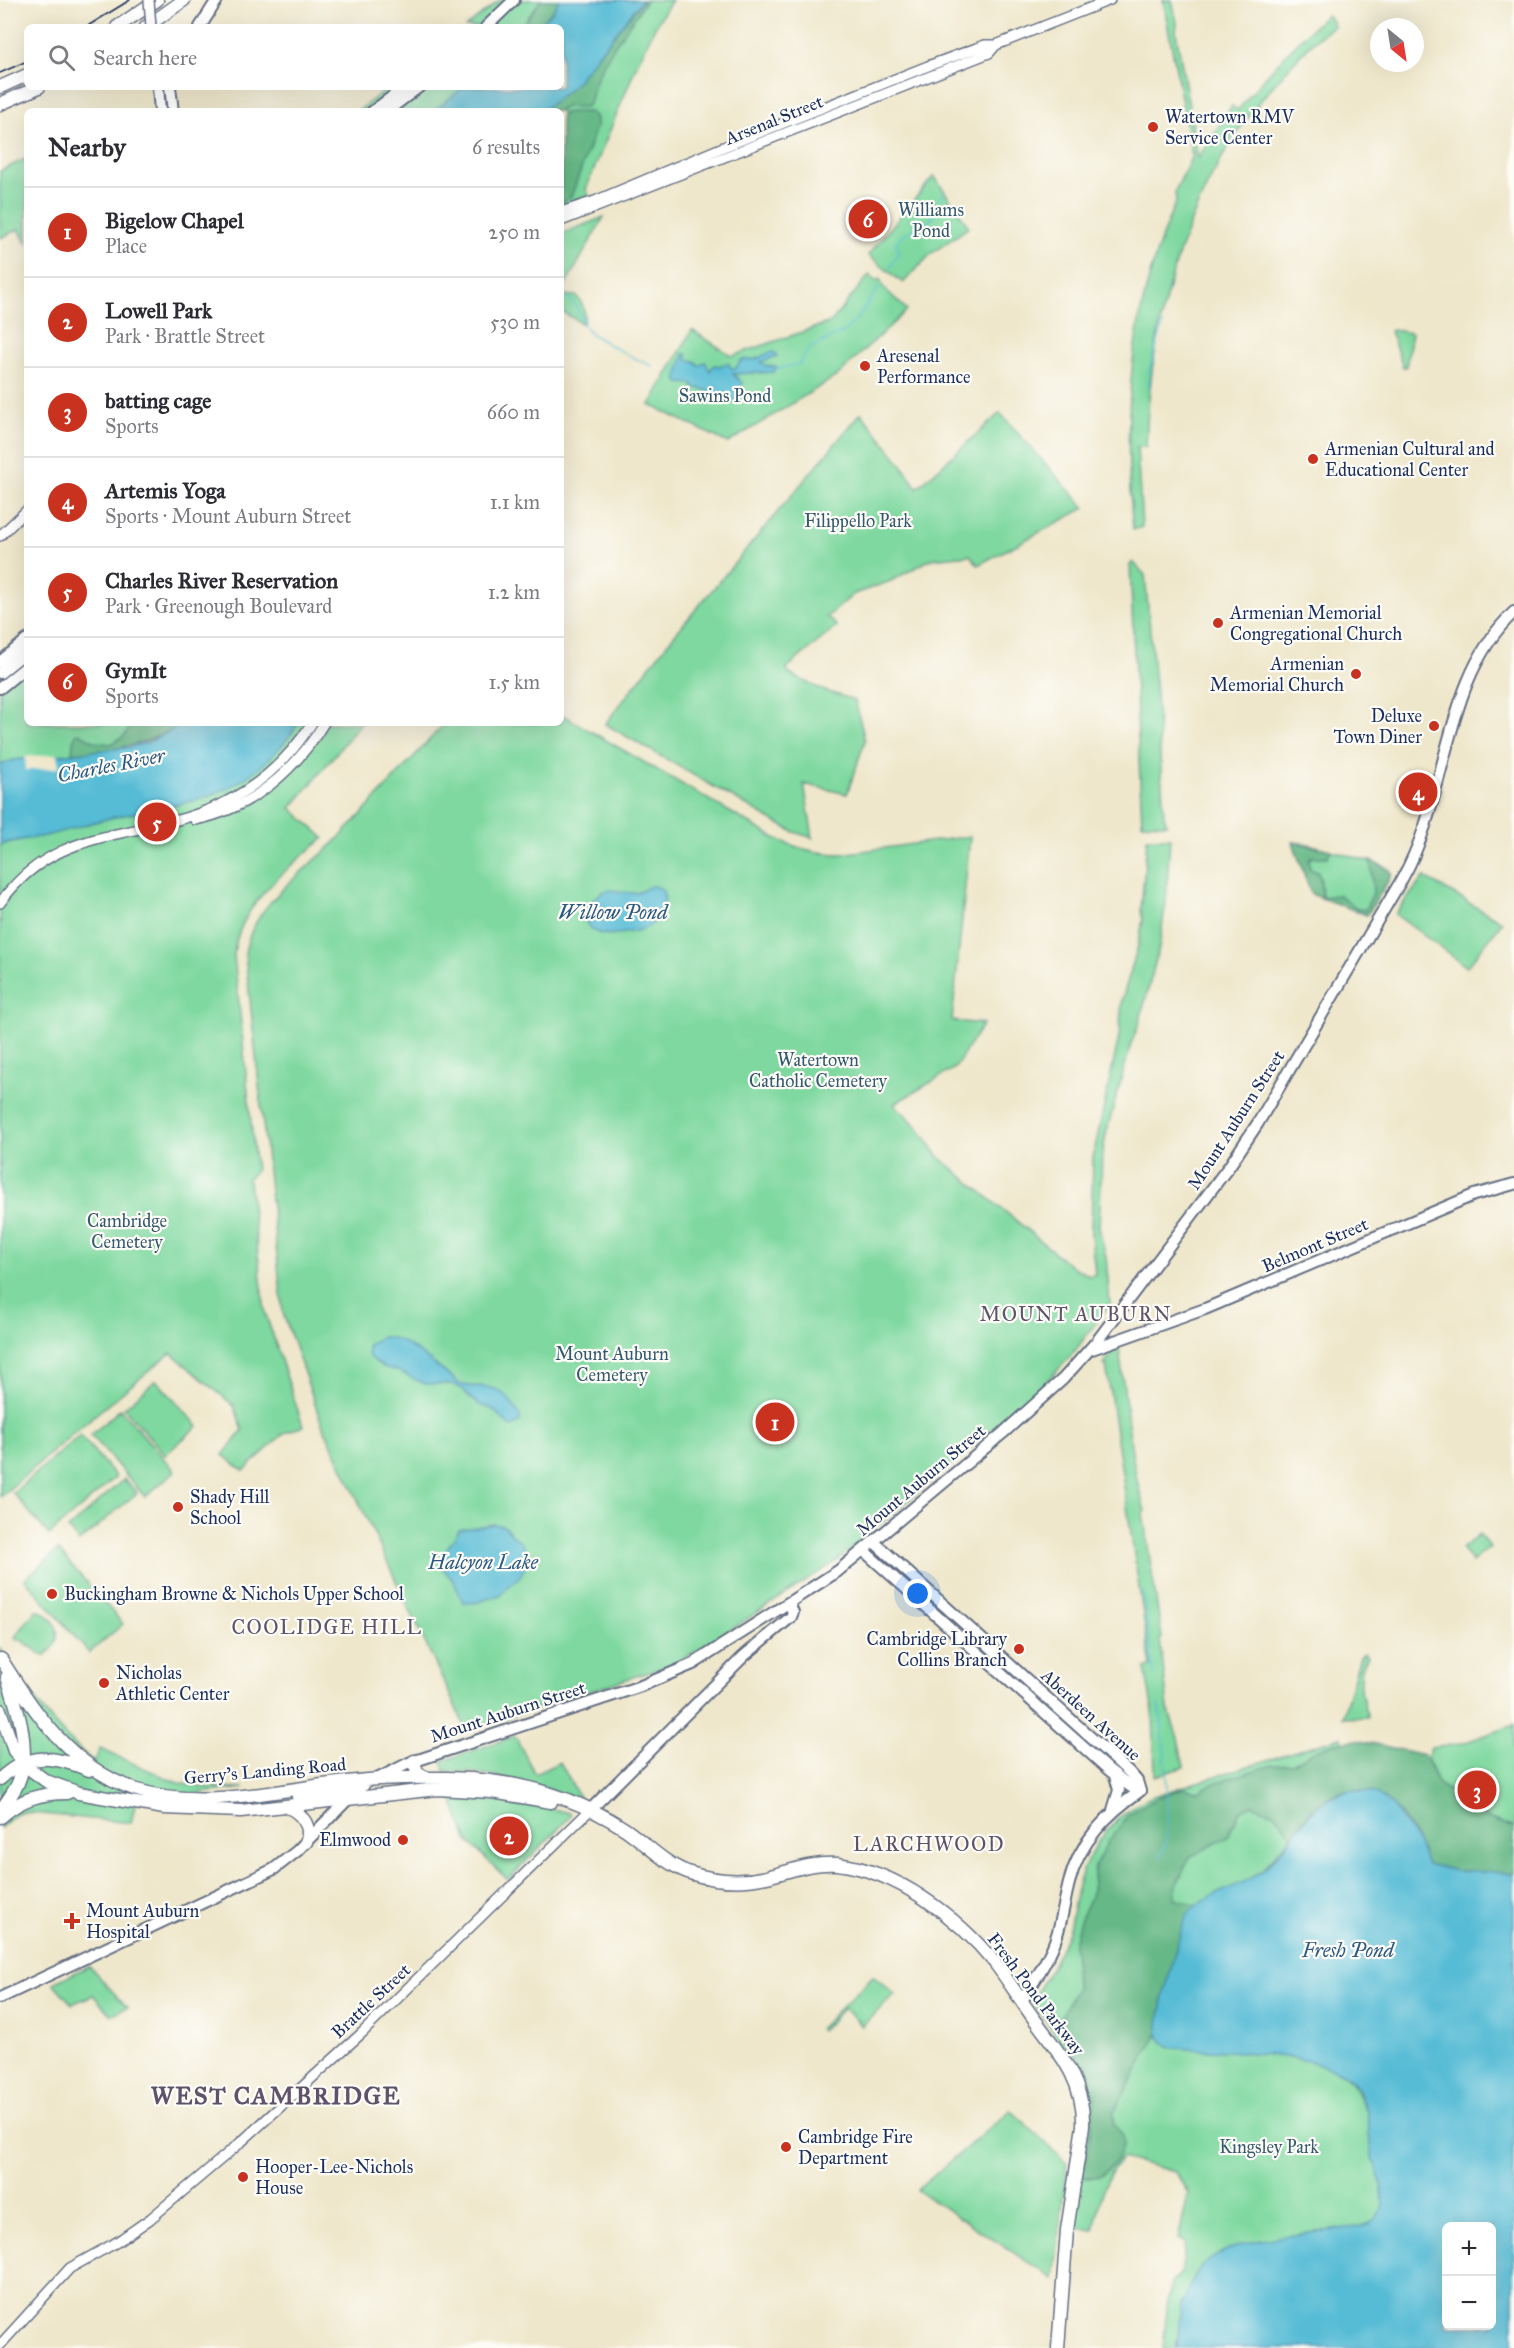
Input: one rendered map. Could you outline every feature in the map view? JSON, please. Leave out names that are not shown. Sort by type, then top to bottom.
[{"type":"highway","points":[[121,24],[157,0]]},
{"type":"highway","points":[[150,24],[184,0]]},
{"type":"highway","points":[[0,87],[24,76]]},
{"type":"highway","points":[[0,104],[32,90]]},
{"type":"highway","points":[[0,1659],[19,1717],[23,1763],[16,1787],[0,1812]]},
{"type":"highway","name":"Gerry's Landing Road","points":[[0,1659],[29,1703],[53,1733],[75,1753],[113,1779],[143,1791],[191,1798],[222,1797],[375,1780]]},
{"type":"highway","name":"Gerry's Landing Road","points":[[0,1710],[9,1741],[23,1763],[51,1784],[84,1794],[186,1810],[229,1811],[347,1800]]},
{"type":"highway","points":[[0,1779],[23,1763],[40,1758],[57,1759],[113,1779]]},
{"type":"highway","points":[[414,1761],[417,1773],[428,1779]]},
{"type":"highway","name":"Fresh Pond Parkway","points":[[375,1780],[474,1779],[513,1785],[575,1802],[626,1830],[672,1866],[707,1877],[752,1880],[803,1866],[827,1864],[855,1868],[889,1880],[924,1900],[962,1929],[996,1964],[1069,2066],[1077,2084],[1083,2109],[1082,2131],[1065,2249],[1058,2348]]},
{"type":"highway","points":[[186,1810],[339,1792],[375,1780]]},
{"type":"highway","name":"Fresh Pond Parkway","points":[[347,1800],[404,1791],[447,1789],[513,1794],[590,1810]]},
{"type":"highway","points":[[0,1818],[14,1806],[33,1797],[54,1793],[84,1794]]},
{"type":"highway","points":[[283,1807],[293,1810],[303,1818],[309,1832],[306,1842]]},
{"type":"main road","points":[[149,0],[151,24]]},
{"type":"main road","points":[[202,24],[217,0]]},
{"type":"main road","points":[[489,24],[514,0]]},
{"type":"main road","name":"Arsenal Street","points":[[564,211],[595,201],[723,147],[928,66],[985,45],[996,45],[1110,0]]},
{"type":"main road","name":"Arsenal Street","points":[[564,220],[989,53],[996,45]]},
{"type":"main road","points":[[158,90],[160,108]]},
{"type":"main road","points":[[170,90],[173,108]]},
{"type":"main road","points":[[377,108],[401,90]]},
{"type":"main road","points":[[391,108],[415,90]]},
{"type":"main road","points":[[0,536],[24,513]]},
{"type":"main road","name":"Mount Auburn Street","points":[[0,1998],[270,1871],[288,1859],[347,1800],[375,1780],[414,1761],[652,1682],[693,1664],[833,1574],[1003,1433],[1059,1383],[1108,1327],[1248,1138],[1402,879],[1417,853],[1428,822],[1470,672],[1484,648],[1514,612]]},
{"type":"main road","points":[[0,662],[24,642]]},
{"type":"main road","points":[[0,673],[24,653]]},
{"type":"main road","points":[[0,688],[24,668]]},
{"type":"main road","points":[[171,822],[222,804],[253,787],[287,758],[310,726]]},
{"type":"main road","points":[[0,903],[26,874],[68,847],[93,839],[171,822],[215,815],[249,800],[293,764],[322,726]]},
{"type":"main road","name":"Belmont Street","points":[[1089,1351],[1204,1309],[1474,1195],[1514,1184]]},
{"type":"main road","points":[[1108,1327],[1128,1335]]},
{"type":"main road","name":"Aberdeen Avenue","points":[[873,1541],[1129,1772],[1137,1781],[1140,1791]]},
{"type":"main road","name":"Aberdeen Avenue","points":[[863,1550],[1115,1775],[1140,1791]]},
{"type":"main road","name":"Brattle Street","points":[[0,2345],[70,2268],[117,2242],[150,2219],[240,2143],[362,2033],[744,1656],[791,1617],[793,1612],[789,1603]]},
{"type":"main road","points":[[743,1633],[748,1644],[744,1656]]},
{"type":"main road","points":[[1112,1813],[1119,1795],[1119,1785],[1115,1775]]},
{"type":"main road","points":[[1022,2001],[1054,1944],[1079,1854],[1095,1830],[1140,1791]]},
{"type":"green space","points":[[500,0],[559,0],[539,24],[470,24]]},
{"type":"green space","points":[[541,0],[559,0],[553,11],[540,24],[523,24]]},
{"type":"green space","points":[[642,0],[672,0],[656,25],[638,62],[586,189],[589,195],[564,206],[564,108],[546,108],[573,86]]},
{"type":"green space","points":[[1163,0],[1172,0],[1198,158],[1232,106],[1238,110],[1258,85],[1313,27],[1328,15],[1334,26],[1298,58],[1247,119],[1220,161],[1198,205],[1180,252],[1166,299],[1156,348],[1149,397],[1146,447],[1137,447],[1142,527],[1133,530],[1128,445],[1129,404],[1139,322],[1160,242],[1176,201],[1175,192],[1192,156]]},
{"type":"green space","points":[[641,2],[645,2],[605,62],[598,75],[589,104],[585,107],[546,108],[573,86]]},
{"type":"green space","points":[[385,90],[460,90],[438,108],[362,108]]},
{"type":"green space","points":[[589,112],[595,116],[597,125],[571,197],[564,201],[564,114]]},
{"type":"green space","points":[[24,159],[24,239],[19,229],[0,238],[0,171]]},
{"type":"green space","name":"Williams Pond","points":[[934,176],[969,227],[931,254],[903,283],[868,255]]},
{"type":"green space","points":[[604,217],[564,288],[564,233]]},
{"type":"green space","name":"Sawins Pond","points":[[869,275],[876,281],[880,279],[883,287],[907,310],[837,376],[728,443],[650,405],[692,330],[732,356],[831,322]]},
{"type":"green space","points":[[564,295],[576,296],[581,302],[584,309],[583,324],[564,313]]},
{"type":"green space","points":[[1390,331],[1412,333],[1406,367],[1403,367]]},
{"type":"green space","name":"Filippello Park","points":[[861,413],[917,488],[1000,413],[1085,508],[978,565],[970,555],[931,559],[891,581],[854,594],[827,617],[837,626],[787,668],[788,673],[822,690],[855,700],[865,741],[847,794],[804,784],[813,838],[794,832],[775,822],[605,724],[670,640]]},
{"type":"green space","points":[[1133,562],[1145,575],[1164,816],[1167,824],[1142,823],[1130,565]]},
{"type":"green space","points":[[24,634],[24,726],[175,726],[91,752],[0,765],[0,654]]},
{"type":"green space","name":"Mount Auburn Cemetery","points":[[564,716],[773,837],[814,852],[841,854],[970,836],[952,1021],[983,1024],[955,1068],[894,1104],[916,1125],[939,1157],[1071,1266],[1090,1276],[1095,1274],[1091,1234],[1093,1157],[1119,1037],[1122,1000],[1143,920],[1141,911],[1147,838],[1170,838],[1166,901],[1159,948],[1106,1134],[1102,1157],[1099,1228],[1106,1257],[1110,1304],[1071,1356],[1049,1379],[969,1450],[834,1563],[707,1645],[673,1664],[467,1731],[322,1424],[283,1313],[245,953],[258,918],[270,903],[366,810],[442,726],[564,726]]},
{"type":"green space","points":[[131,726],[179,726],[131,745],[72,753],[73,741],[79,733],[96,742],[111,744],[124,736]]},
{"type":"green space","name":"Cambridge Cemetery","points":[[296,726],[359,726],[291,808],[324,838],[281,875],[255,904],[238,937],[234,955],[256,1171],[247,1179],[265,1312],[303,1426],[284,1433],[244,1471],[223,1455],[243,1430],[234,1406],[171,1353],[0,1497],[0,845],[211,795],[252,772],[283,744]]},
{"type":"green space","points":[[1293,842],[1309,844],[1382,865],[1390,870],[1392,875],[1367,915],[1311,894]]},
{"type":"green space","points":[[1293,842],[1331,850],[1327,857],[1312,857],[1309,860],[1310,869],[1318,872],[1322,897],[1339,895],[1359,909],[1365,910],[1373,893],[1371,861],[1390,870],[1390,878],[1367,915],[1311,894]]},
{"type":"green space","points":[[1424,877],[1502,922],[1467,967],[1395,914]]},
{"type":"green space","points":[[1116,1348],[1119,1349],[1132,1451],[1145,1511],[1143,1513],[1162,1638],[1160,1639],[1168,1708],[1184,1767],[1155,1776],[1153,1712],[1145,1668],[1151,1667],[1106,1365],[1104,1364]]},
{"type":"green space","points":[[156,1380],[198,1426],[165,1455],[124,1408]]},
{"type":"green space","points":[[120,1409],[175,1471],[145,1497],[91,1435]]},
{"type":"green space","points":[[80,1435],[116,1477],[49,1535],[13,1493]]},
{"type":"green space","points":[[124,1479],[137,1493],[79,1542],[68,1529]]},
{"type":"green space","points":[[1479,1534],[1490,1547],[1472,1562],[1462,1549]]},
{"type":"green space","points":[[58,1550],[123,1624],[89,1653],[25,1579]]},
{"type":"green space","points":[[883,1556],[995,1656],[994,1658],[991,1659],[880,1559]]},
{"type":"green space","points":[[36,1610],[50,1618],[57,1630],[55,1644],[44,1656],[21,1640],[16,1640],[15,1637]]},
{"type":"green space","points":[[0,1648],[42,1709],[94,1762],[100,1749],[178,1783],[201,1787],[244,1788],[184,1795],[139,1787],[131,1823],[23,1812],[15,1815],[0,1828]]},
{"type":"green space","points":[[1364,1653],[1368,1656],[1362,1670],[1361,1686],[1368,1717],[1342,1718],[1360,1657]]},
{"type":"green space","points":[[1514,1725],[1514,1828],[1488,1818],[1437,1783],[1427,1758],[1431,1748],[1460,1744]]},
{"type":"green space","points":[[515,1736],[535,1774],[560,1762],[580,1799],[497,1776],[445,1771],[442,1761]]},
{"type":"green space","name":"Kingsley Park","points":[[1341,1737],[1359,1791],[1311,1811],[1263,1870],[1240,1885],[1200,1904],[1158,2036],[1164,2043],[1303,2058],[1337,2070],[1352,2082],[1367,2111],[1372,2154],[1384,2190],[1384,2204],[1377,2220],[1368,2225],[1252,2243],[1230,2249],[1212,2258],[1200,2269],[1186,2298],[1177,2348],[1163,2348],[1168,2299],[1172,2283],[1181,2273],[1186,2243],[1178,2239],[1189,2193],[1175,2172],[1122,2158],[1106,2182],[1094,2230],[1076,2228],[1076,2204],[1091,2100],[1074,2060],[1035,2006],[1034,1997],[1068,1931],[1077,1888],[1090,1854],[1118,1819],[1143,1801],[1156,1795]]},
{"type":"green space","points":[[1356,1740],[1424,1755],[1437,1783],[1488,1818],[1514,1828],[1514,1873],[1456,1871],[1427,1864],[1416,1837],[1396,1810],[1374,1794],[1362,1791],[1336,1794],[1324,1800],[1308,1813],[1291,1836],[1275,1814],[1252,1805],[1240,1811],[1228,1837],[1190,1857],[1176,1886],[1175,1899],[1197,1906],[1186,1920],[1163,2000],[1158,2033],[1114,2112],[1114,2125],[1123,2135],[1124,2144],[1118,2157],[1105,2173],[1085,2178],[1082,2175],[1095,2098],[1080,2063],[1057,2024],[1076,1988],[1074,1944],[1079,1923],[1091,1897],[1095,1866],[1107,1843],[1129,1814],[1158,1797],[1184,1788],[1198,1791],[1217,1782],[1272,1765],[1292,1764],[1316,1750],[1335,1743]]},
{"type":"green space","points":[[451,1797],[528,1803],[569,1813],[571,1816],[508,1880],[467,1840]]},
{"type":"green space","points":[[89,1966],[127,2007],[111,2015],[93,1995],[72,2004],[53,1983]]},
{"type":"green space","points":[[873,1976],[895,1994],[862,2026],[844,2008],[821,2031],[819,2029]]},
{"type":"green space","points":[[1011,2110],[1067,2164],[1054,2279],[917,2190]]},
{"type":"water","points":[[559,0],[642,0],[573,86],[546,108],[438,108],[460,90],[564,90],[564,24],[539,24],[553,11]]},
{"type":"water","name":"Sawins Pond","points":[[771,352],[776,353],[777,356],[761,362],[766,366],[777,367],[773,372],[733,374],[743,384],[737,388],[741,391],[741,396],[735,400],[727,396],[711,394],[709,391],[693,387],[693,384],[679,383],[677,378],[684,354],[687,354],[687,360],[695,361],[699,366],[705,362],[710,371],[714,365],[728,363],[731,368],[736,368],[741,360],[756,359]]},
{"type":"water","name":"Charles River","points":[[179,726],[296,726],[283,744],[256,771],[220,792],[0,845],[0,765],[14,760],[130,747],[149,742]]},
{"type":"water","name":"Willow Pond","points":[[652,886],[662,890],[665,900],[659,917],[650,925],[631,932],[607,935],[599,933],[587,924],[588,907],[603,892],[611,890],[635,893]]},
{"type":"water","points":[[382,1337],[400,1341],[419,1352],[458,1383],[497,1390],[505,1395],[518,1412],[520,1421],[513,1427],[510,1426],[492,1409],[480,1405],[463,1389],[452,1384],[425,1384],[398,1371],[383,1367],[368,1354],[368,1345]]},
{"type":"water","name":"Halcyon Lake","points":[[494,1524],[504,1526],[524,1546],[527,1563],[520,1576],[500,1595],[475,1603],[463,1602],[454,1582],[442,1567],[443,1557],[459,1530]]},
{"type":"water","name":"Fresh Pond","points":[[1352,1790],[1375,1793],[1393,1806],[1418,1842],[1427,1864],[1456,1871],[1514,1873],[1514,2348],[1177,2348],[1181,2303],[1184,2302],[1200,2269],[1212,2258],[1252,2242],[1368,2225],[1375,2220],[1382,2209],[1382,2188],[1371,2151],[1367,2111],[1356,2086],[1344,2074],[1300,2059],[1243,2052],[1173,2048],[1159,2037],[1160,2015],[1169,1976],[1188,1914],[1203,1901],[1245,1882],[1263,1870],[1302,1823],[1323,1802]]},
{"type":"pier","points":[[58,754],[59,768],[26,770],[25,757]]},
{"type":"waterway","points":[[890,268],[899,252],[896,244],[899,239],[931,219],[943,194]]},
{"type":"waterway","points":[[776,369],[800,364],[808,349],[845,331],[857,319],[879,287]]},
{"type":"waterway","points":[[564,298],[575,304],[583,324],[591,333],[652,366]]},
{"type":"waterway","points":[[1149,390],[1149,371],[1163,324]]},
{"type":"waterway","points":[[671,369],[681,371]]},
{"type":"waterway","points":[[1142,1591],[1154,1673]]},
{"type":"waterway","points":[[1158,1704],[1165,1755],[1167,1800],[1166,1837],[1160,1857]]},
{"type":"railway","points":[[91,24],[130,0]]},
{"type":"railway","points":[[0,73],[24,62]]},
{"type":"place","name":"Watertown RMV Service Center","points":[[1153,127]]},
{"type":"place","name":"GymIt","points":[[868,219]]},
{"type":"place","name":"Aresenal Performance","points":[[865,366]]},
{"type":"place","name":"Armenian Cultural and Educational Center","points":[[1313,459]]},
{"type":"place","name":"Armenian Memorial Congregational Church","points":[[1218,623]]},
{"type":"place","name":"Armenian Memorial Church","points":[[1356,674]]},
{"type":"place","name":"Deluxe Town Diner","points":[[1434,726]]},
{"type":"place","name":"Artemis Yoga","points":[[1418,792]]},
{"type":"place","name":"Charles River Reservation","points":[[157,822]]},
{"type":"place","name":"Bigelow Chapel","points":[[775,1422]]},
{"type":"place","name":"Shady Hill School","points":[[178,1507]]},
{"type":"place","name":"Buckingham Browne & Nichols Upper School","points":[[52,1594]]},
{"type":"place","name":"Cambridge Library Collins Branch","points":[[1019,1649]]},
{"type":"place","name":"Nicholas Athletic Center","points":[[104,1683]]},
{"type":"place","name":"batting cage","points":[[1477,1790]]},
{"type":"place","name":"Lowell Park","points":[[509,1836]]},
{"type":"place","name":"Elmwood","points":[[403,1840]]},
{"type":"place","name":"Mount Auburn Hospital","points":[[72,1921]]},
{"type":"place","name":"Cambridge Fire Department","points":[[786,2147]]},
{"type":"place","name":"Hooper-Lee-Nichols House","points":[[243,2177]]},
{"type":"district","name":"MOUNT AUBURN","points":[[1076,1314]]},
{"type":"district","name":"COOLIDGE HILL","points":[[327,1627]]},
{"type":"district","name":"LARCHWOOD","points":[[929,1844]]},
{"type":"district","name":"WEST CAMBRIDGE","points":[[276,2096]]},
{"type":"park label","name":"Watertown Catholic Cemetery","points":[[818,1070]]}]
